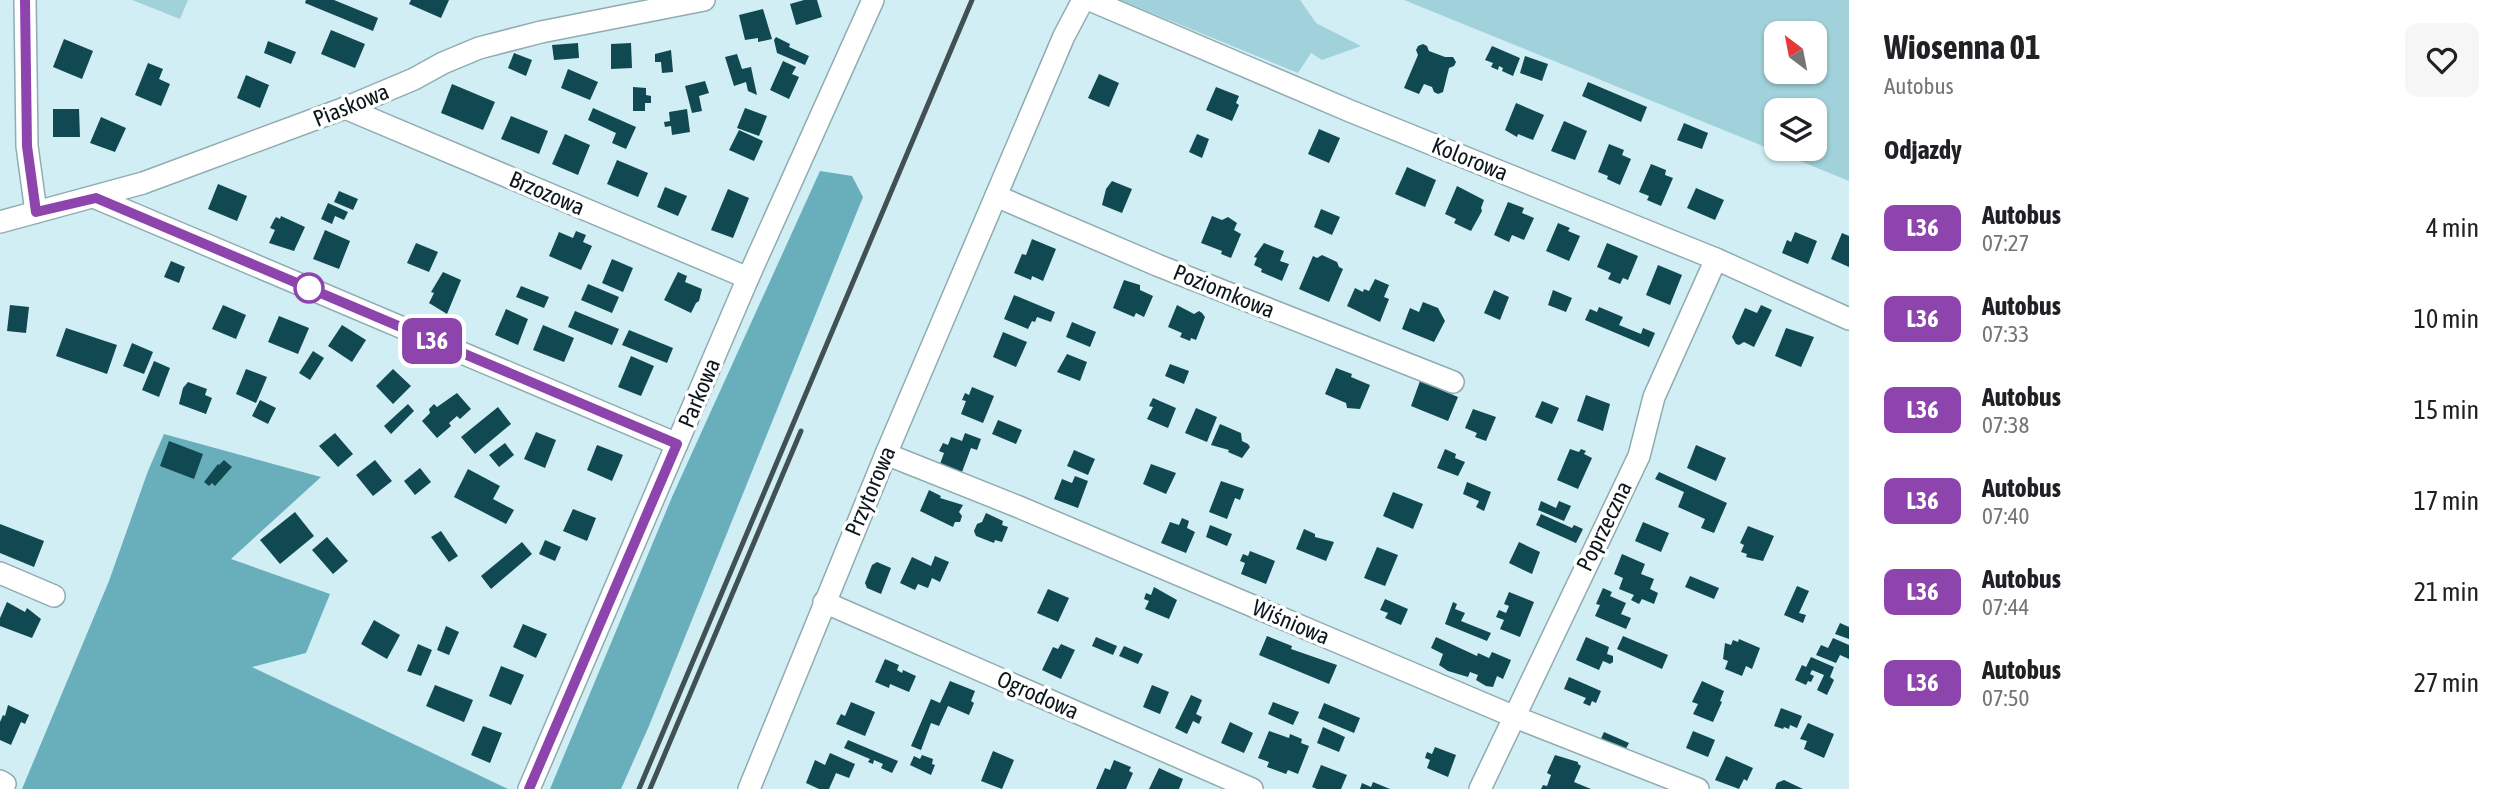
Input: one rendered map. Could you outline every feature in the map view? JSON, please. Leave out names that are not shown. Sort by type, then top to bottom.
[{"type":"street","points":[[25,0],[27,146],[36,212]]},
{"type":"street","name":"Piaskowa","points":[[0,222],[96,198],[143,183],[345,108],[414,79],[443,63],[507,39],[704,0]]},
{"type":"street","name":"Parkowa","points":[[529,789],[748,278],[873,0]]},
{"type":"street","points":[[996,196],[1064,36],[1083,0]]},
{"type":"street","name":"Kolorowa","points":[[1090,0],[1350,111],[1716,259],[1849,319]]},
{"type":"street","name":"Brzozowa","points":[[345,108],[748,278]]},
{"type":"street","name":"Poziomkowa","points":[[996,196],[1157,265],[1453,382]]},
{"type":"street","name":"Przytorowa","points":[[749,789],[824,602],[996,196]]},
{"type":"street","points":[[96,198],[677,444]]},
{"type":"street","name":"Poprzeczna","points":[[1480,789],[1639,456],[1654,397],[1716,259]]},
{"type":"street","name":"Wiśniowa","points":[[886,454],[1019,507],[1515,717],[1698,789]]},
{"type":"street","points":[[0,573],[54,596]]},
{"type":"street","name":"Ogrodowa","points":[[824,602],[1252,789]]},
{"type":"shaded area","points":[[132,0],[188,0],[180,19]]},
{"type":"shaded area","points":[[1120,0],[1300,0],[1316,23],[1361,46],[1322,60],[1311,53],[1298,73]]},
{"type":"shaded area","points":[[1404,0],[1849,0],[1849,181],[1800,161],[1827,161],[1827,98],[1764,98],[1764,146]]},
{"type":"shaded area","points":[[820,171],[852,176],[863,197],[649,726],[621,789],[550,789],[672,497]]},
{"type":"shaded area","points":[[164,434],[321,477],[231,559],[330,594],[306,653],[252,667],[508,789],[22,789],[109,581]]},
{"type":"building","points":[[306,0],[334,0],[378,18],[373,31],[305,3]]},
{"type":"building","points":[[411,0],[449,0],[441,18],[409,4]]},
{"type":"building","points":[[817,0],[822,17],[796,25],[790,4]]},
{"type":"building","points":[[763,9],[772,39],[758,42],[758,38],[745,40],[739,15]]},
{"type":"building","points":[[331,30],[365,44],[355,68],[321,54]]},
{"type":"building","points":[[776,37],[790,44],[789,47],[809,56],[805,65],[777,53],[774,40]]},
{"type":"building","points":[[64,39],[93,51],[82,79],[53,67]]},
{"type":"building","points":[[268,41],[296,52],[291,64],[264,53]]},
{"type":"building","points":[[578,43],[579,58],[554,60],[552,45]]},
{"type":"building","points":[[631,43],[632,68],[611,69],[611,44]]},
{"type":"building","points":[[1423,44],[1429,51],[1453,57],[1456,62],[1449,68],[1443,92],[1438,94],[1432,87],[1424,84],[1419,94],[1404,88],[1418,55],[1416,50]]},
{"type":"building","points":[[1492,46],[1520,58],[1513,76],[1502,71],[1503,68],[1499,66],[1498,70],[1491,67],[1493,63],[1485,60]]},
{"type":"building","points":[[671,50],[673,72],[662,73],[661,62],[655,62],[655,54]]},
{"type":"building","points":[[514,53],[532,60],[526,76],[508,68]]},
{"type":"building","points":[[737,54],[742,69],[751,67],[757,95],[748,91],[746,82],[734,86],[725,57]]},
{"type":"building","points":[[1525,56],[1548,64],[1542,81],[1520,73]]},
{"type":"building","points":[[783,61],[796,67],[792,74],[799,77],[789,99],[770,90]]},
{"type":"building","points":[[148,63],[163,69],[159,79],[170,84],[161,106],[135,95]]},
{"type":"building","points":[[568,69],[598,82],[590,100],[561,88]]},
{"type":"building","points":[[1099,74],[1119,83],[1109,107],[1088,98]]},
{"type":"building","points":[[246,75],[269,85],[260,108],[237,98]]},
{"type":"building","points":[[705,81],[709,93],[699,96],[702,111],[692,113],[685,86]]},
{"type":"building","points":[[1588,82],[1647,107],[1641,122],[1582,96]]},
{"type":"building","points":[[452,84],[495,102],[483,130],[441,113]]},
{"type":"building","points":[[633,87],[646,88],[646,95],[651,96],[651,103],[645,103],[645,111],[633,111]]},
{"type":"building","points":[[1216,87],[1239,96],[1236,103],[1239,105],[1232,121],[1206,110]]},
{"type":"building","points":[[1516,103],[1544,115],[1533,140],[1518,134],[1517,137],[1505,130]]},
{"type":"building","points":[[593,108],[636,127],[626,149],[612,143],[616,133],[588,120]]},
{"type":"building","points":[[745,108],[767,116],[759,136],[737,128]]},
{"type":"building","points":[[53,109],[79,109],[80,137],[53,137]]},
{"type":"building","points":[[687,109],[690,132],[672,135],[671,126],[665,127],[664,122],[670,121],[669,112]]},
{"type":"building","points":[[511,116],[548,131],[539,154],[501,139]]},
{"type":"building","points":[[101,117],[126,128],[115,152],[90,143]]},
{"type":"building","points":[[1564,121],[1587,131],[1575,160],[1551,151]]},
{"type":"building","points":[[1684,123],[1708,133],[1702,149],[1677,140]]},
{"type":"building","points":[[1319,129],[1340,138],[1329,163],[1308,154]]},
{"type":"building","points":[[739,130],[763,141],[754,161],[729,150]]},
{"type":"building","points":[[565,134],[590,145],[578,175],[552,164]]},
{"type":"building","points":[[1197,134],[1209,139],[1202,158],[1189,152]]},
{"type":"building","points":[[1609,144],[1624,150],[1622,155],[1631,159],[1620,185],[1598,172]]},
{"type":"building","points":[[617,160],[648,173],[638,197],[607,184]]},
{"type":"building","points":[[1651,164],[1666,170],[1665,175],[1673,178],[1661,206],[1647,200],[1649,196],[1639,192]]},
{"type":"building","points":[[1407,167],[1436,180],[1425,207],[1395,194]]},
{"type":"building","points":[[1112,181],[1132,189],[1122,213],[1102,205],[1106,189]]},
{"type":"building","points":[[218,184],[247,196],[237,221],[208,209]]},
{"type":"building","points":[[1457,186],[1484,200],[1482,211],[1471,231],[1454,223],[1456,219],[1445,214]]},
{"type":"building","points":[[665,187],[687,196],[678,216],[657,207]]},
{"type":"building","points":[[1696,188],[1724,200],[1715,220],[1687,208]]},
{"type":"building","points":[[728,189],[749,198],[733,238],[711,230]]},
{"type":"building","points":[[339,191],[358,199],[353,210],[334,202]]},
{"type":"building","points":[[1508,202],[1524,208],[1522,213],[1534,218],[1524,240],[1512,235],[1509,242],[1494,235]]},
{"type":"building","points":[[328,203],[348,212],[344,220],[335,216],[332,224],[321,219]]},
{"type":"building","points":[[1321,209],[1340,217],[1332,235],[1314,227]]},
{"type":"building","points":[[281,216],[305,227],[294,251],[269,243],[275,230],[270,228],[276,217],[280,219]]},
{"type":"building","points":[[1212,216],[1222,220],[1228,217],[1237,223],[1234,230],[1241,234],[1231,258],[1221,254],[1222,251],[1201,243]]},
{"type":"building","points":[[1558,223],[1580,236],[1569,261],[1546,251]]},
{"type":"building","points":[[325,230],[350,241],[339,269],[313,259]]},
{"type":"building","points":[[576,231],[586,235],[583,242],[592,246],[581,270],[549,256],[559,232],[573,238]]},
{"type":"building","points":[[1795,232],[1817,241],[1808,264],[1782,253],[1787,240],[1791,242]]},
{"type":"building","points":[[1842,233],[1849,236],[1849,267],[1831,259]]},
{"type":"building","points":[[1032,239],[1056,249],[1043,281],[1032,276],[1031,280],[1014,273],[1022,254],[1026,255]]},
{"type":"building","points":[[416,243],[438,252],[429,272],[407,263]]},
{"type":"building","points":[[1264,243],[1284,251],[1280,261],[1289,264],[1282,281],[1261,272],[1262,269],[1254,265],[1257,258],[1254,257]]},
{"type":"building","points":[[1607,243],[1638,256],[1628,280],[1623,278],[1620,284],[1608,279],[1611,273],[1597,267]]},
{"type":"building","points":[[1322,255],[1337,262],[1343,269],[1329,302],[1299,289],[1313,256],[1317,258]]},
{"type":"building","points":[[612,259],[633,268],[623,292],[602,283]]},
{"type":"building","points":[[171,261],[185,267],[179,283],[164,277]]},
{"type":"building","points":[[1658,265],[1682,275],[1670,305],[1646,295]]},
{"type":"building","points":[[443,272],[461,280],[447,314],[429,303],[434,293],[431,292]]},
{"type":"building","points":[[678,272],[687,276],[685,282],[702,289],[699,301],[691,313],[664,300]]},
{"type":"building","points":[[1375,279],[1389,285],[1384,297],[1389,299],[1380,322],[1347,306],[1355,288],[1363,292],[1364,289],[1369,291]]},
{"type":"building","points":[[1124,280],[1140,285],[1140,290],[1153,296],[1144,317],[1136,313],[1134,317],[1113,308]]},
{"type":"building","points":[[588,284],[619,297],[612,313],[581,300]]},
{"type":"building","points":[[521,286],[549,297],[544,308],[516,297]]},
{"type":"building","points":[[1494,290],[1509,297],[1500,320],[1484,313]]},
{"type":"building","points":[[1553,290],[1572,298],[1566,312],[1548,305]]},
{"type":"building","points":[[1014,295],[1055,312],[1051,322],[1037,317],[1028,329],[1004,319]]},
{"type":"building","points":[[1423,302],[1438,308],[1445,321],[1434,342],[1402,329],[1410,308],[1419,312]]},
{"type":"building","points":[[10,305],[29,307],[26,333],[7,331]]},
{"type":"building","points":[[223,305],[246,315],[236,339],[212,329]]},
{"type":"building","points":[[1177,305],[1194,314],[1199,311],[1205,317],[1196,340],[1180,337],[1182,333],[1168,327]]},
{"type":"building","points":[[1761,305],[1772,310],[1754,347],[1744,342],[1736,344],[1732,337],[1745,308],[1757,313]]},
{"type":"building","points":[[1599,307],[1623,317],[1619,325],[1641,334],[1643,328],[1655,333],[1649,347],[1585,320],[1590,309],[1597,312]]},
{"type":"building","points":[[506,309],[528,319],[518,345],[495,335]]},
{"type":"building","points":[[575,311],[619,329],[612,345],[568,327]]},
{"type":"building","points":[[279,316],[309,328],[298,354],[268,342]]},
{"type":"building","points":[[1072,322],[1096,332],[1090,347],[1066,337]]},
{"type":"building","points":[[342,325],[366,340],[352,362],[328,346]]},
{"type":"building","points":[[543,325],[574,338],[564,362],[533,350]]},
{"type":"building","points":[[66,328],[117,345],[107,374],[56,356]]},
{"type":"building","points":[[1786,328],[1814,337],[1801,367],[1775,356]]},
{"type":"building","points":[[629,330],[673,348],[667,363],[622,345]]},
{"type":"building","points":[[1003,332],[1027,342],[1016,367],[993,357]]},
{"type":"building","points":[[132,343],[153,352],[144,374],[123,366]]},
{"type":"building","points":[[313,351],[324,358],[310,380],[299,373]]},
{"type":"building","points":[[1067,354],[1087,362],[1080,381],[1057,372]]},
{"type":"building","points":[[631,356],[654,366],[641,396],[618,387]]},
{"type":"building","points":[[154,361],[170,368],[159,397],[142,390]]},
{"type":"building","points":[[1170,364],[1189,371],[1184,384],[1165,376]]},
{"type":"building","points":[[1336,368],[1370,385],[1360,409],[1347,408],[1346,403],[1325,394]]},
{"type":"building","points":[[246,369],[267,377],[256,403],[236,394]]},
{"type":"building","points":[[393,369],[411,386],[393,404],[376,386]]},
{"type":"building","points":[[1420,381],[1458,397],[1448,421],[1411,406]]},
{"type":"building","points":[[188,382],[207,389],[205,395],[212,398],[206,414],[179,404],[183,388]]},
{"type":"building","points":[[972,387],[994,396],[983,423],[961,414],[966,401],[962,400],[965,393],[969,395]]},
{"type":"building","points":[[457,393],[471,409],[460,419],[457,416],[449,423],[451,426],[437,438],[422,421],[434,404],[437,407]]},
{"type":"building","points":[[1586,395],[1610,404],[1603,431],[1577,421]]},
{"type":"building","points":[[1153,398],[1176,408],[1168,428],[1147,419],[1153,407],[1149,406]]},
{"type":"building","points":[[260,400],[276,408],[268,424],[252,416]]},
{"type":"building","points":[[1542,401],[1559,408],[1552,424],[1535,417]]},
{"type":"building","points":[[408,404],[414,411],[391,434],[384,426]]},
{"type":"building","points":[[498,407],[511,424],[475,454],[461,437]]},
{"type":"building","points":[[1196,408],[1217,417],[1207,442],[1185,433]]},
{"type":"building","points":[[1473,409],[1496,417],[1486,441],[1475,437],[1477,433],[1465,428]]},
{"type":"building","points":[[998,420],[1022,430],[1016,444],[992,434]]},
{"type":"building","points":[[1220,424],[1241,433],[1242,441],[1250,447],[1242,458],[1228,452],[1229,450],[1211,445]]},
{"type":"building","points":[[536,432],[556,440],[545,468],[524,459]]},
{"type":"building","points":[[335,433],[353,454],[338,467],[319,446]]},
{"type":"building","points":[[965,433],[981,439],[977,450],[971,448],[962,472],[940,464],[944,453],[939,451],[943,443],[948,445],[951,437],[962,441]]},
{"type":"building","points":[[169,441],[203,454],[194,479],[160,466]]},
{"type":"building","points":[[505,443],[514,455],[499,467],[489,455]]},
{"type":"building","points":[[597,445],[623,455],[612,481],[587,470]]},
{"type":"building","points":[[1696,445],[1726,458],[1716,481],[1687,468]]},
{"type":"building","points":[[1445,449],[1465,462],[1458,476],[1437,468]]},
{"type":"building","points":[[1570,449],[1586,451],[1584,454],[1592,458],[1578,489],[1557,480]]},
{"type":"building","points":[[1074,450],[1095,459],[1088,475],[1067,466]]},
{"type":"building","points":[[224,460],[232,467],[215,486],[212,483],[209,486],[204,482]]},
{"type":"building","points":[[375,460],[392,481],[373,496],[356,475]]},
{"type":"building","points":[[1151,464],[1176,473],[1166,494],[1143,484]]},
{"type":"building","points":[[420,468],[431,482],[415,495],[404,481]]},
{"type":"building","points":[[468,469],[500,486],[493,499],[514,510],[506,524],[454,497]]},
{"type":"building","points":[[1659,472],[1727,503],[1714,533],[1701,528],[1705,519],[1678,507],[1684,492],[1655,479]]},
{"type":"building","points":[[1075,476],[1088,481],[1078,508],[1054,499],[1062,479],[1072,483]]},
{"type":"building","points":[[1221,481],[1244,489],[1240,500],[1235,498],[1227,519],[1209,512]]},
{"type":"building","points":[[1467,482],[1491,492],[1484,511],[1476,507],[1479,501],[1463,494]]},
{"type":"building","points":[[929,490],[941,496],[940,498],[963,505],[959,512],[962,516],[960,522],[955,522],[953,527],[920,511]]},
{"type":"building","points":[[1393,492],[1423,504],[1413,529],[1383,516]]},
{"type":"building","points":[[1541,501],[1556,508],[1559,501],[1571,506],[1564,521],[1538,510]]},
{"type":"building","points":[[573,509],[596,518],[587,541],[563,531]]},
{"type":"building","points":[[295,512],[314,536],[280,564],[260,540]]},
{"type":"building","points":[[986,513],[1003,521],[1002,525],[1008,527],[1002,542],[995,540],[994,543],[976,536],[974,531],[977,524],[982,522]]},
{"type":"building","points":[[1541,514],[1572,528],[1574,525],[1583,529],[1576,543],[1536,525]]},
{"type":"building","points":[[1182,518],[1189,521],[1187,528],[1195,532],[1186,553],[1161,543],[1170,522],[1179,525]]},
{"type":"building","points":[[1643,522],[1669,533],[1661,552],[1635,541]]},
{"type":"building","points":[[0,524],[44,541],[34,567],[0,553]]},
{"type":"building","points":[[1210,525],[1232,534],[1227,546],[1206,537]]},
{"type":"building","points":[[1748,526],[1774,536],[1763,561],[1746,557],[1747,554],[1741,552],[1744,545],[1740,543]]},
{"type":"building","points":[[1304,529],[1315,534],[1315,537],[1334,542],[1326,561],[1296,549]]},
{"type":"building","points":[[441,531],[458,556],[449,562],[431,537]]},
{"type":"building","points":[[327,537],[348,561],[333,574],[312,550]]},
{"type":"building","points":[[545,540],[561,547],[555,561],[539,554]]},
{"type":"building","points":[[522,542],[532,554],[491,589],[481,576]]},
{"type":"building","points":[[1519,542],[1540,552],[1532,574],[1509,563]]},
{"type":"building","points":[[1377,547],[1398,555],[1385,586],[1364,578]]},
{"type":"building","points":[[1250,551],[1275,561],[1266,584],[1241,574],[1245,563],[1240,561],[1243,554],[1248,556]]},
{"type":"building","points":[[1622,554],[1645,564],[1641,574],[1654,579],[1650,589],[1658,593],[1654,604],[1642,599],[1639,604],[1631,600],[1634,595],[1619,589],[1623,578],[1614,574]]},
{"type":"building","points":[[935,556],[949,562],[940,582],[932,578],[928,588],[918,584],[915,590],[900,583],[912,557],[931,566]]},
{"type":"building","points":[[877,562],[891,568],[881,594],[867,588],[865,583],[872,565]]},
{"type":"building","points":[[1690,576],[1719,588],[1714,599],[1685,587]]},
{"type":"building","points":[[1797,586],[1809,591],[1799,613],[1806,615],[1803,623],[1784,615]]},
{"type":"building","points":[[1154,587],[1177,600],[1169,619],[1145,609],[1149,601],[1144,599],[1146,593],[1151,595]]},
{"type":"building","points":[[1603,588],[1612,592],[1610,596],[1626,603],[1621,614],[1631,618],[1626,629],[1595,616],[1600,605],[1596,604]]},
{"type":"building","points":[[1048,589],[1069,598],[1058,622],[1037,613]]},
{"type":"building","points":[[1509,592],[1534,602],[1520,637],[1500,629],[1504,620],[1496,617],[1499,610],[1506,613],[1509,606],[1504,604]]},
{"type":"building","points":[[1385,599],[1408,609],[1401,625],[1385,618],[1388,613],[1380,610]]},
{"type":"building","points":[[7,602],[25,612],[27,608],[41,619],[32,638],[0,626],[0,618]]},
{"type":"building","points":[[1453,602],[1457,604],[1455,609],[1465,613],[1461,621],[1491,633],[1487,641],[1445,624]]},
{"type":"building","points":[[374,620],[400,635],[387,659],[361,644]]},
{"type":"building","points":[[1840,623],[1849,627],[1849,639],[1835,634]]},
{"type":"building","points":[[523,624],[547,634],[536,658],[513,647]]},
{"type":"building","points":[[446,626],[459,632],[449,655],[437,650]]},
{"type":"building","points":[[1267,636],[1292,646],[1291,649],[1337,665],[1329,684],[1259,655]]},
{"type":"building","points":[[1623,636],[1668,655],[1662,669],[1617,649]]},
{"type":"building","points":[[1096,637],[1117,646],[1113,655],[1092,646]]},
{"type":"building","points":[[1436,637],[1477,656],[1478,653],[1489,658],[1492,652],[1511,660],[1503,679],[1497,676],[1493,687],[1486,686],[1476,680],[1478,675],[1470,672],[1468,677],[1448,671],[1439,665],[1443,654],[1431,648]]},
{"type":"building","points":[[1586,637],[1609,647],[1607,654],[1613,656],[1613,662],[1610,664],[1603,661],[1599,670],[1576,660]]},
{"type":"building","points":[[1833,638],[1849,645],[1849,659],[1840,655],[1836,663],[1816,655],[1821,645],[1828,648]]},
{"type":"building","points":[[1739,639],[1760,648],[1752,669],[1746,666],[1742,676],[1725,669],[1728,661],[1723,659],[1725,643],[1731,645],[1733,640],[1738,642]]},
{"type":"building","points":[[418,644],[432,650],[421,676],[407,671]]},
{"type":"building","points":[[1061,644],[1075,650],[1061,679],[1042,670],[1053,647],[1058,649]]},
{"type":"building","points":[[1124,646],[1143,654],[1138,664],[1119,656]]},
{"type":"building","points":[[1811,657],[1834,667],[1830,677],[1834,680],[1827,695],[1817,690],[1824,675],[1812,670],[1810,674],[1814,676],[1806,685],[1795,680],[1802,665],[1806,667]]},
{"type":"building","points":[[885,659],[899,665],[897,670],[902,673],[903,670],[916,676],[909,692],[890,684],[889,688],[875,682]]},
{"type":"building","points":[[501,666],[524,675],[511,705],[489,696]]},
{"type":"building","points":[[1569,677],[1601,691],[1596,703],[1592,701],[1590,706],[1583,703],[1586,698],[1564,689]]},
{"type":"building","points":[[950,681],[975,691],[969,715],[948,706],[939,726],[931,723],[921,750],[911,746],[931,699],[940,703]]},
{"type":"building","points":[[1702,681],[1724,691],[1713,722],[1693,714],[1698,704],[1692,702]]},
{"type":"building","points":[[435,685],[473,700],[464,722],[426,706]]},
{"type":"building","points":[[1152,685],[1169,692],[1160,714],[1143,707]]},
{"type":"building","points":[[1191,695],[1202,700],[1196,714],[1202,717],[1199,724],[1193,721],[1187,734],[1175,728]]},
{"type":"building","points":[[851,702],[875,712],[865,736],[836,724],[841,714],[845,716]]},
{"type":"building","points":[[1273,702],[1299,712],[1293,725],[1268,714]]},
{"type":"building","points":[[1324,703],[1360,718],[1354,733],[1318,718]]},
{"type":"building","points":[[8,705],[29,715],[25,724],[21,722],[11,745],[0,740],[0,722]]},
{"type":"building","points":[[1781,708],[1802,716],[1797,728],[1790,725],[1789,729],[1774,726]]},
{"type":"building","points":[[1230,722],[1253,733],[1244,753],[1221,743]]},
{"type":"building","points":[[1808,723],[1834,734],[1824,758],[1804,749],[1807,741],[1800,739]]},
{"type":"building","points":[[483,726],[502,733],[490,763],[471,755]]},
{"type":"building","points":[[1323,727],[1345,737],[1339,752],[1317,743]]},
{"type":"building","points":[[1269,731],[1289,738],[1290,734],[1302,739],[1301,743],[1309,746],[1298,774],[1288,770],[1286,774],[1267,767],[1269,762],[1258,758]]},
{"type":"building","points":[[1693,731],[1715,740],[1708,757],[1686,748]]},
{"type":"building","points":[[1604,732],[1629,743],[1623,754],[1599,743]]},
{"type":"building","points":[[848,740],[898,761],[892,773],[881,768],[883,764],[874,760],[873,764],[868,762],[870,759],[844,748]]},
{"type":"building","points":[[1435,747],[1456,755],[1448,777],[1427,768],[1430,760],[1425,758],[1427,752],[1432,754]]},
{"type":"building","points":[[993,751],[1014,760],[1002,789],[981,781]]},
{"type":"building","points":[[830,753],[855,764],[849,778],[836,773],[829,789],[819,789],[806,783],[815,760],[825,765]]},
{"type":"building","points":[[922,755],[933,759],[932,764],[935,765],[931,775],[910,765],[914,756],[920,759]]},
{"type":"building","points":[[1555,755],[1578,762],[1581,766],[1574,782],[1591,789],[1541,789],[1543,785],[1547,786],[1551,775],[1547,773]]},
{"type":"building","points":[[1726,756],[1753,768],[1747,781],[1744,779],[1739,789],[1715,780]]},
{"type":"building","points":[[1114,760],[1131,767],[1129,771],[1133,773],[1126,789],[1096,789],[1105,768],[1110,770]]},
{"type":"building","points":[[1321,765],[1347,775],[1341,789],[1312,787]]},
{"type":"building","points":[[1159,768],[1183,779],[1179,789],[1149,789]]},
{"type":"building","points":[[1784,780],[1803,789],[1775,789],[1777,783]]},
{"type":"building","points":[[1373,782],[1390,789],[1360,789],[1362,783],[1371,787]]},
{"type":"railway","points":[[639,789],[972,0]]},
{"type":"railway","points":[[650,789],[801,431]]},
{"type":"bus line","name":"L36","points":[[25,0],[28,169],[36,212],[96,198],[677,444],[529,789]]}]
